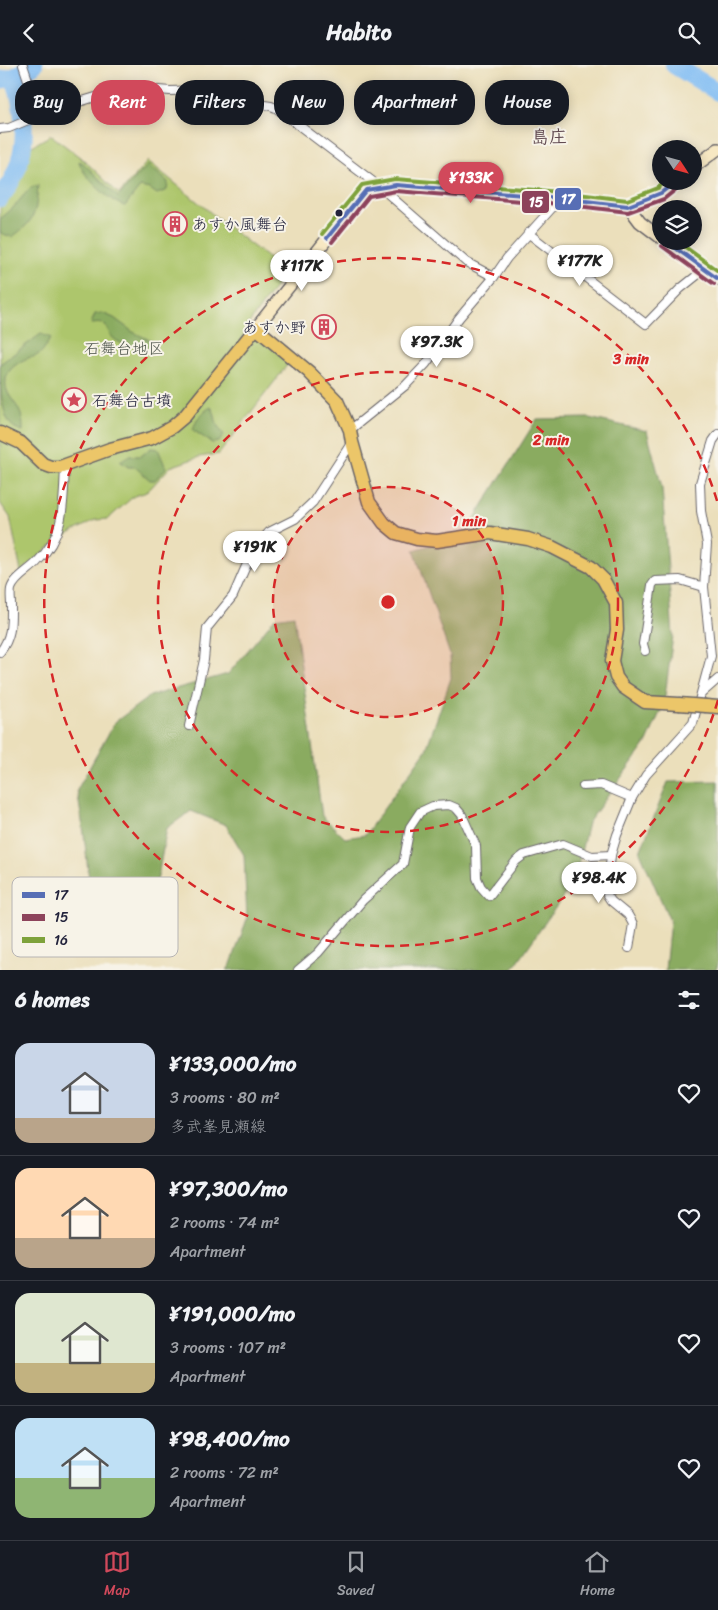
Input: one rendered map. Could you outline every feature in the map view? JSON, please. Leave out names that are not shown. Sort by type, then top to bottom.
[{"type":"main road","points":[[702,161],[718,149]]},
{"type":"main road","points":[[0,433],[21,443],[43,464],[56,468],[110,449],[152,438],[172,427],[191,409],[366,190],[396,185],[561,198],[628,206],[666,190]]},
{"type":"main road","points":[[628,206],[640,222],[652,231]]},
{"type":"main road","points":[[679,250],[718,279]]},
{"type":"main road","points":[[256,329],[309,372],[338,401],[351,436],[369,502],[384,523],[396,533],[417,539],[436,541],[490,533],[528,539],[552,547],[591,567],[603,579],[616,603],[617,630],[612,661],[616,677],[623,687],[645,702],[712,706]]},
{"type":"street","points":[[23,65],[28,80]]},
{"type":"street","points":[[81,102],[102,95],[147,89],[170,91],[201,90],[225,99],[276,108],[380,187],[466,262],[494,277]]},
{"type":"street","points":[[0,129],[15,125]]},
{"type":"street","points":[[189,726],[204,661],[206,628],[233,596],[253,550],[269,532],[295,519],[314,502],[351,436],[426,364],[459,318],[528,233],[561,198]]},
{"type":"street","points":[[528,233],[646,324],[680,289],[705,269]]},
{"type":"street","points":[[629,948],[633,924],[628,915],[611,901],[607,895],[611,855],[632,798],[646,775],[693,723],[702,693],[711,656],[704,587],[707,544],[701,511],[700,483],[713,441],[718,434]]},
{"type":"street","points":[[0,652],[7,642],[11,622],[11,589],[19,578],[49,550],[59,530],[63,512],[65,466]]},
{"type":"street","points":[[645,651],[643,644],[652,585],[655,581],[680,580],[704,587]]},
{"type":"street","points":[[702,693],[718,679]]},
{"type":"street","points":[[583,786],[601,785],[632,798]]},
{"type":"street","points":[[298,970],[318,953],[362,900],[403,864],[410,827],[420,812],[433,805],[449,805],[462,815],[476,846],[477,878],[481,887],[489,895],[516,861],[524,855],[563,845],[592,856],[611,855]]},
{"type":"green space","name":"石舞台地区","points":[[51,135],[85,161],[119,194],[148,161],[286,272],[247,326],[282,356],[288,364],[219,454],[199,457],[170,467],[147,492],[134,496],[108,519],[95,520],[59,539],[21,572],[10,517],[0,503],[0,205],[11,192],[18,179],[27,149]]},
{"type":"green space","points":[[79,161],[118,197],[148,165],[168,182],[167,190],[157,194],[150,189],[140,187],[125,206],[105,195],[85,174]]},
{"type":"green space","points":[[38,185],[35,209],[26,226],[12,237],[0,232],[0,219],[12,209],[30,188]]},
{"type":"green space","points":[[102,313],[114,318],[133,332],[156,343],[156,347],[133,347],[116,341],[103,323],[91,324],[95,314]]},
{"type":"green space","points":[[41,334],[51,338],[42,351],[36,356],[14,366],[6,379],[7,391],[20,413],[23,431],[15,428],[6,416],[2,399],[0,364]]},
{"type":"green space","points":[[211,407],[217,425],[224,435],[219,442],[212,443],[193,430],[200,417]]},
{"type":"green space","points":[[589,418],[647,431],[662,488],[673,636],[664,703],[647,742],[588,823],[574,881],[512,970],[227,970],[231,964],[247,919],[244,855],[226,825],[191,811],[167,828],[158,877],[89,877],[77,790],[115,722],[150,696],[228,674],[275,618],[294,615],[322,816],[345,838],[365,835],[426,750],[451,678],[450,655],[414,550],[464,535],[537,419]]},
{"type":"green space","points":[[151,448],[158,449],[166,468],[155,480],[150,480],[135,467],[128,467],[120,461],[128,456],[141,456]]},
{"type":"green space","points":[[718,781],[718,964],[716,970],[665,970],[670,921],[640,852],[668,782]]},
{"type":"waterway","points":[[0,80],[14,77],[34,65]]},
{"type":"waterway","points":[[674,65],[718,92]]},
{"type":"waterway","points":[[0,198],[10,184],[17,169],[23,140],[22,109],[14,77]]},
{"type":"transit line","name":"16","points":[[322,234],[362,185],[395,179],[561,192],[627,200],[653,190]]},
{"type":"transit line","name":"17","points":[[327,238],[366,190],[396,185],[561,198],[628,206],[665,190]]},
{"type":"transit line","name":"15","points":[[332,242],[369,196],[396,191],[560,204],[628,212],[664,199],[675,190]]},
{"type":"transit line","name":"15","points":[[667,250],[714,284]]},
{"type":"transit line","name":"17","points":[[678,250],[718,279]]},
{"type":"transit line","name":"16","points":[[689,250],[718,271]]},
{"type":"place","name":"あすか風舞台","points":[[175,224]]},
{"type":"place","name":"あすか野","points":[[324,327]]},
{"type":"place","name":"石舞台古墳","points":[[74,400]]},
{"type":"district","name":"島庄","points":[[549,137]]}]
